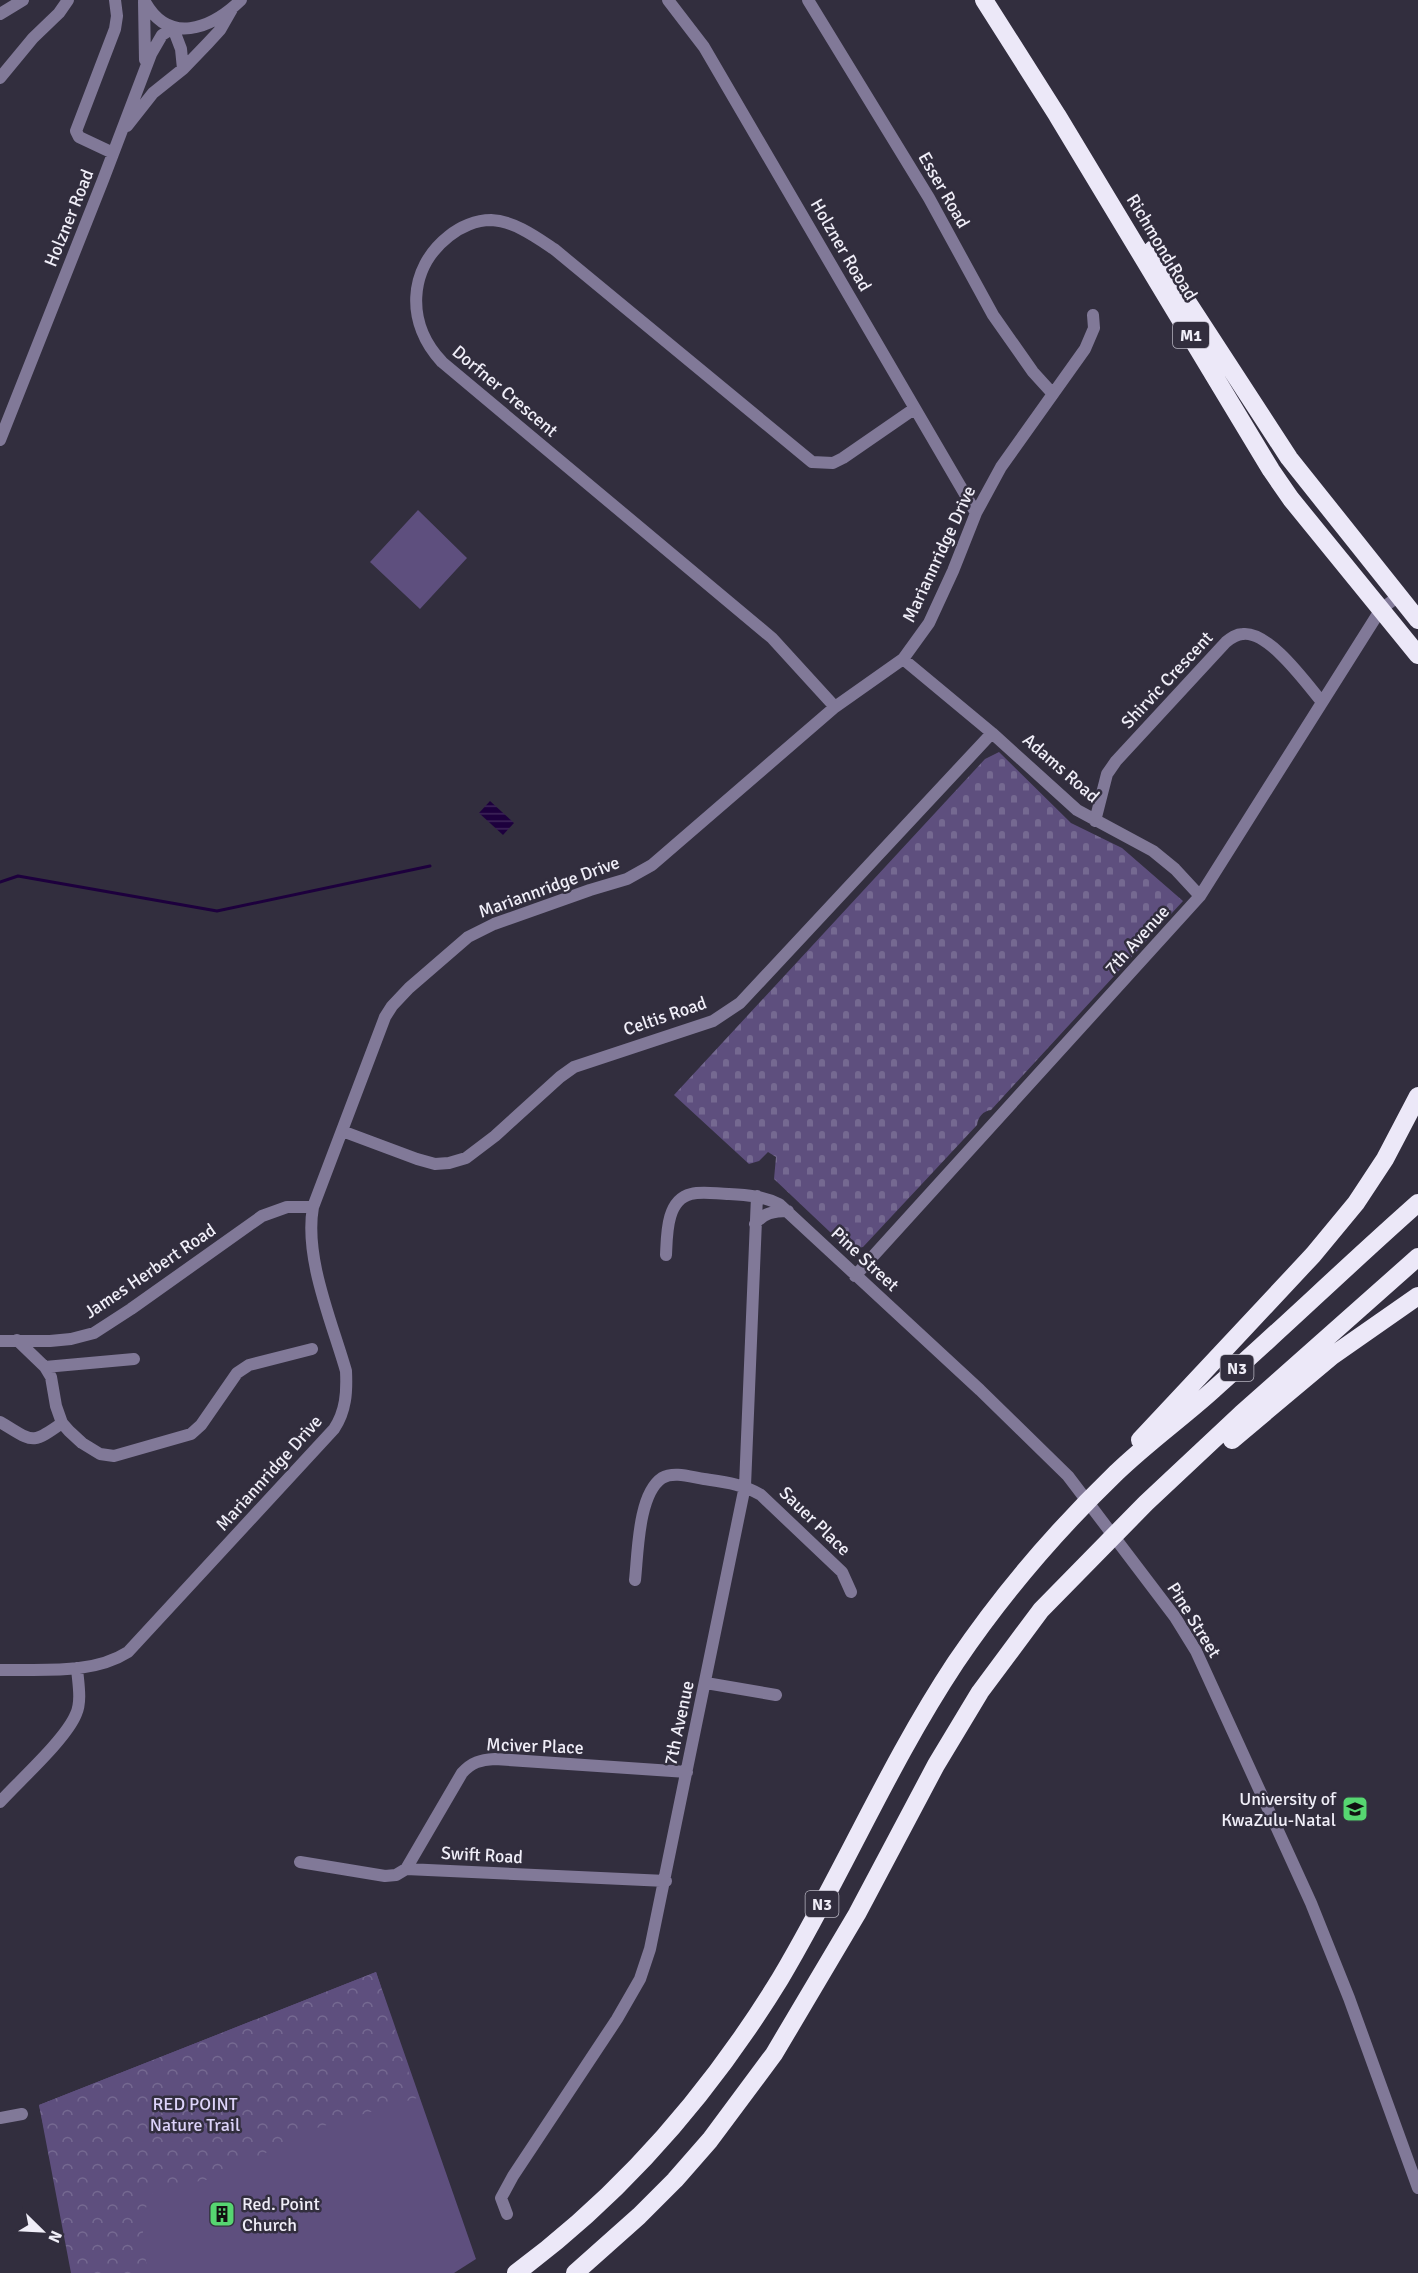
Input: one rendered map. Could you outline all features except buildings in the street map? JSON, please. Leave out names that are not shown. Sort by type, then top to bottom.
[{"type":"highway","name":"Richmond Road","points":[[984,0],[1057,115],[1271,470],[1291,499],[1418,655]]},
{"type":"highway","name":"Richmond Road","points":[[999,0],[1208,335],[1289,458],[1418,620]]},
{"type":"highway","points":[[1119,1471],[1142,1436],[1313,1255],[1356,1203],[1385,1159],[1418,1096]]},
{"type":"highway","name":"N3","points":[[516,2273],[551,2247],[609,2196],[664,2139],[743,2037],[781,1976],[909,1738],[956,1662],[1008,1591],[1058,1533],[1119,1471],[1214,1389],[1418,1203]]},
{"type":"highway","name":"N3","points":[[575,2273],[639,2216],[675,2180],[745,2096],[817,1984],[936,1765],[980,1692],[1041,1610],[1146,1503],[1241,1414],[1418,1257]]},
{"type":"highway","points":[[1146,1503],[1165,1497],[1332,1356],[1418,1296]]},
{"type":"street","points":[[0,14],[23,0]]},
{"type":"street","points":[[0,78],[68,0]]},
{"type":"street","points":[[113,153],[79,137],[75,132],[115,29],[117,16],[115,0]]},
{"type":"street","points":[[144,0],[157,20],[173,28],[185,30],[195,28],[232,9],[241,0]]},
{"type":"street","points":[[142,76],[146,53],[144,0]]},
{"type":"street","name":"Holzner Road","points":[[668,0],[689,25],[710,56],[976,513]]},
{"type":"street","name":"Esser Road","points":[[808,0],[929,198],[993,315],[1033,372],[1053,394]]},
{"type":"street","name":"Holzner Road","points":[[0,440],[120,133],[153,93],[183,69],[220,30],[232,9]]},
{"type":"street","points":[[173,28],[181,49],[183,69]]},
{"type":"street","points":[[120,133],[142,76],[160,38],[173,28]]},
{"type":"street","name":"Dorfner Crescent","points":[[835,707],[772,638],[431,351],[421,330],[416,310],[421,271],[427,257],[439,244],[470,224],[492,220],[514,225],[554,249],[812,462],[833,463],[843,458],[914,409]]},
{"type":"street","name":"Mariannridge Drive","points":[[0,1670],[77,1668],[103,1664],[128,1652],[327,1437],[342,1417],[347,1388],[346,1371],[315,1265],[310,1236],[313,1207],[392,1006],[409,988],[468,937],[494,924],[627,879],[652,865],[835,707],[903,659],[929,623],[976,513],[1001,467],[1090,339],[1094,328],[1094,315]]},
{"type":"street","name":"7th Avenue","points":[[855,1276],[1200,896],[1381,609],[1399,596]]},
{"type":"street","name":"Shirvic Crescent","points":[[1095,821],[1107,774],[1116,761],[1235,635],[1244,633],[1254,635],[1267,642],[1322,702]]},
{"type":"street","name":"Adams Road","points":[[903,659],[992,733],[1077,810],[1153,851],[1175,868],[1200,896]]},
{"type":"street","name":"Celtis Road","points":[[342,1131],[435,1164],[466,1158],[495,1136],[574,1067],[713,1021],[726,1014],[740,1003],[992,733]]},
{"type":"street","points":[[666,1255],[668,1223],[672,1212],[684,1197],[690,1194],[706,1193],[757,1196]]},
{"type":"street","name":"7th Avenue","points":[[507,2214],[501,2198],[509,2183],[617,2019],[640,1979],[648,1957],[666,1881],[745,1486],[757,1196]]},
{"type":"street","name":"Pine Street","points":[[757,1196],[769,1199],[788,1211],[855,1276],[980,1390],[1068,1476],[1175,1617],[1196,1651],[1311,1903],[1349,1998],[1418,2188]]},
{"type":"street","name":"James Herbert Road","points":[[0,1341],[71,1340],[94,1333],[131,1310],[262,1216],[287,1207],[313,1207]]},
{"type":"street","points":[[755,1224],[764,1215],[775,1211],[788,1211]]},
{"type":"street","points":[[17,1340],[45,1367],[51,1377],[56,1406],[62,1423],[82,1443],[100,1454],[114,1456],[191,1434],[201,1425],[237,1373],[249,1365],[312,1349]]},
{"type":"street","points":[[45,1367],[134,1359]]},
{"type":"street","points":[[0,1422],[33,1439],[42,1438],[62,1423]]},
{"type":"street","points":[[635,1580],[642,1520],[649,1495],[663,1478],[674,1474],[745,1486]]},
{"type":"street","name":"Sauer Place","points":[[745,1486],[761,1495],[842,1572],[851,1592]]},
{"type":"street","points":[[0,1802],[61,1737],[77,1713],[79,1699],[77,1668]]},
{"type":"street","points":[[706,1683],[776,1695]]},
{"type":"street","name":"Mciver Place","points":[[406,1869],[462,1773],[470,1764],[482,1760],[495,1760],[687,1772]]},
{"type":"street","name":"Swift Road","points":[[300,1862],[385,1876],[396,1875],[406,1869],[666,1881]]},
{"type":"street","points":[[0,2118],[22,2114]]},
{"type":"green space","points":[[418,510],[467,558],[420,609],[370,562]]},
{"type":"green space","points":[[999,752],[1071,823],[1122,848],[1183,901],[991,1110],[981,1115],[977,1125],[863,1247],[849,1250],[774,1179],[776,1157],[768,1152],[759,1161],[749,1164],[674,1095],[985,759]]},
{"type":"green space","points":[[376,1972],[476,2259],[454,2273],[75,2273],[39,2105]]},
{"type":"green space","name":"RED POINT Nature Trail","points":[[376,1972],[417,2098],[310,2130],[217,2178],[155,2189],[146,2209],[143,2230],[148,2273],[71,2273],[39,2105]]},
{"type":"shaded area","points":[[490,801],[514,823],[503,835],[479,813]]},
{"type":"waterway","points":[[0,882],[18,876],[217,911],[430,866]]},
{"type":"place","name":"University of KwaZulu-Natal","points":[[1355,1809]]},
{"type":"place","name":"Red. Point Church","points":[[222,2214]]}]
